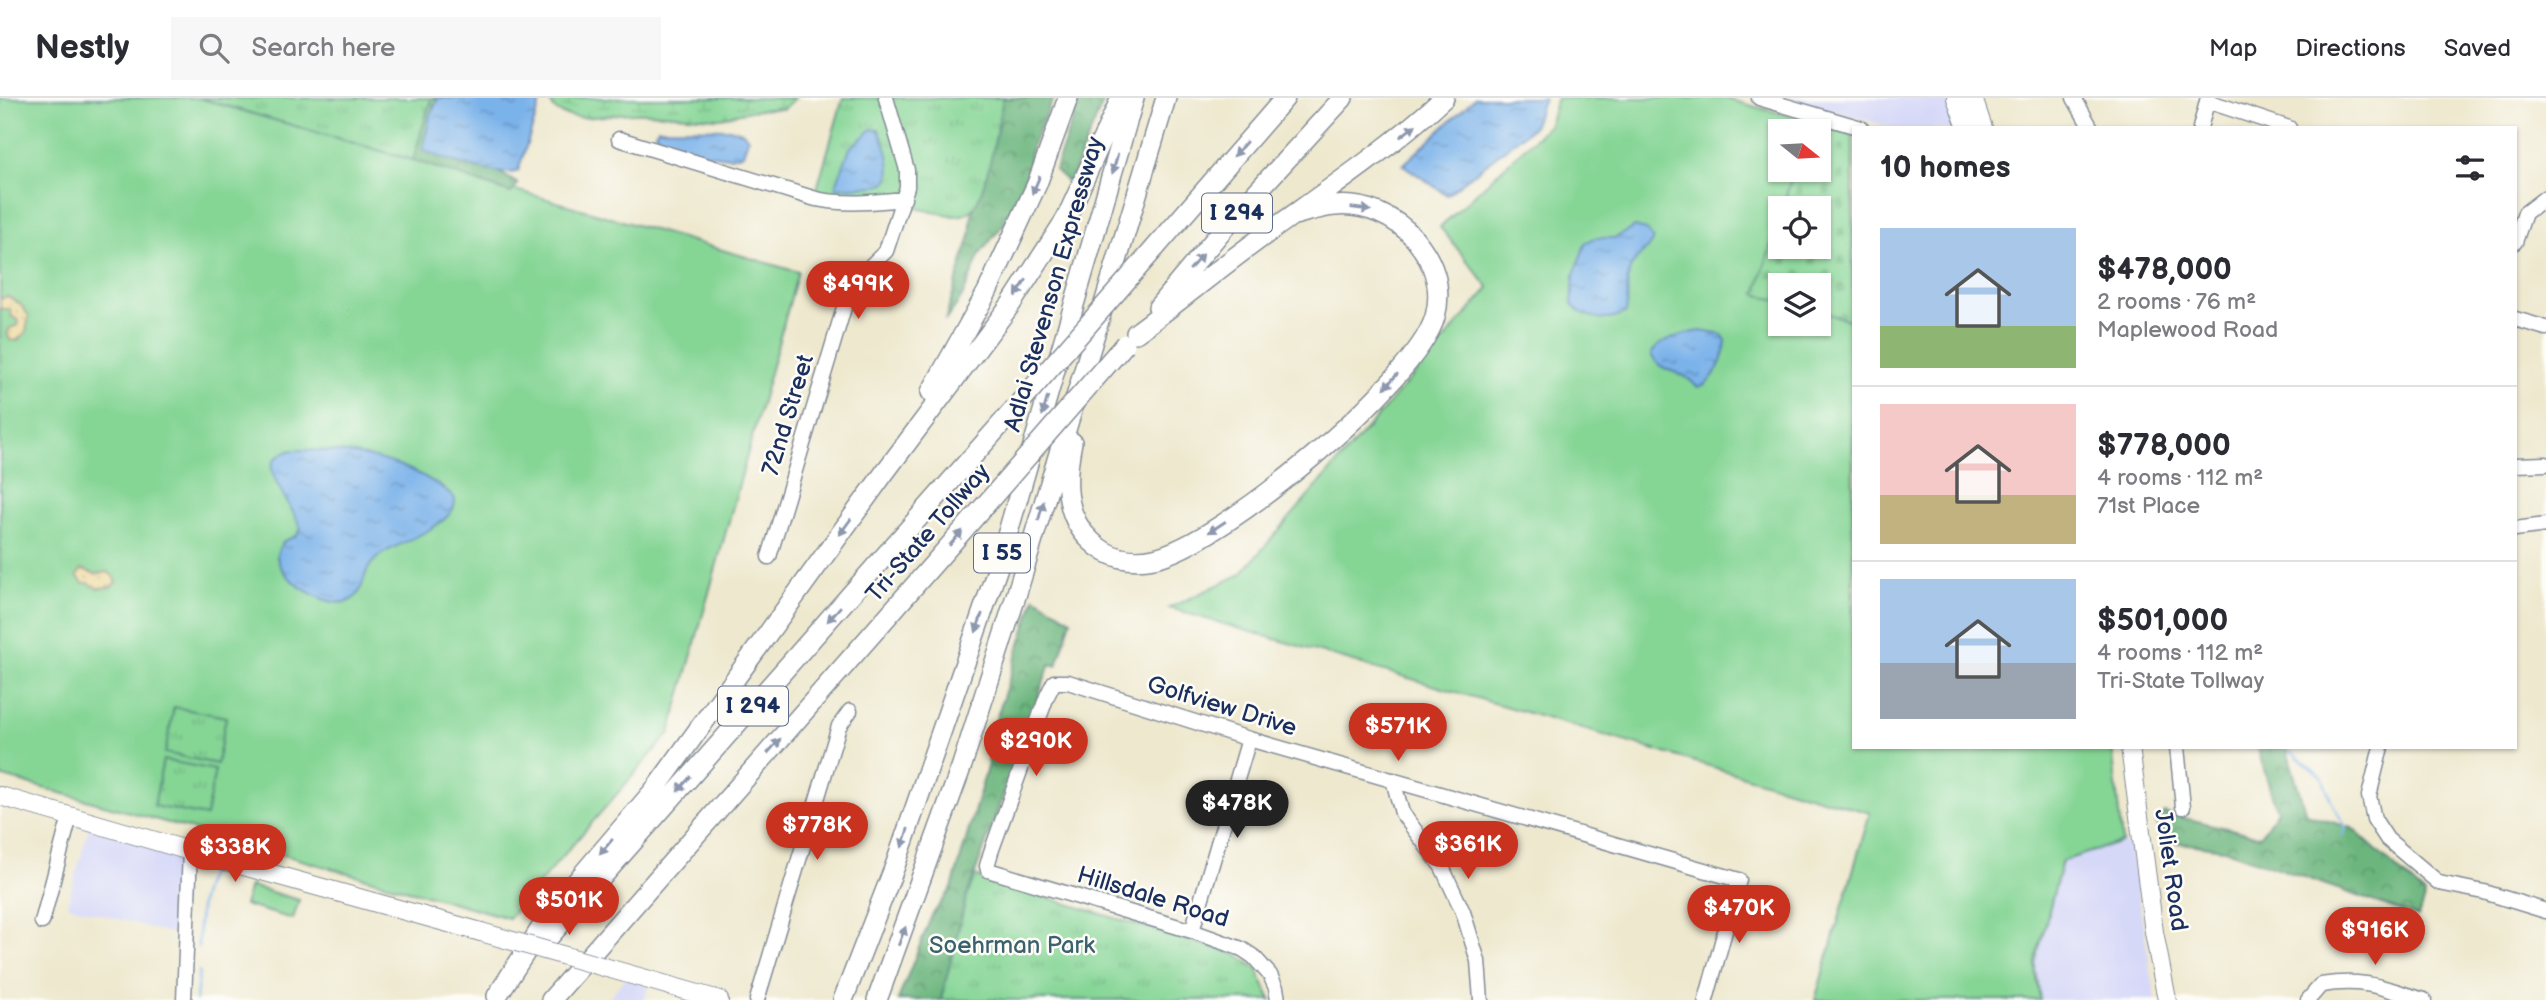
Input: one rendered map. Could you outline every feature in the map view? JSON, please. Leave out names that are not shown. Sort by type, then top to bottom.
[{"type":"highway","points":[[885,472],[987,292],[1037,184],[1068,98]]},
{"type":"highway","points":[[496,998],[554,908],[656,788],[885,472],[1012,304],[1066,219],[1121,98]]},
{"type":"highway","name":"Adlai Stevenson Expressway","points":[[843,1000],[895,866],[997,570],[1134,98]]},
{"type":"highway","name":"Adlai Stevenson Expressway","points":[[877,1000],[962,765],[1166,98]]},
{"type":"highway","name":"Tri-State Tollway","points":[[496,998],[1285,98]]},
{"type":"highway","name":"Tri-State Tollway","points":[[551,1000],[1131,339],[1230,221],[1343,98]]},
{"type":"highway","points":[[1131,339],[1415,125],[1444,98]]},
{"type":"highway","points":[[1091,347],[1068,462],[1068,496],[1075,522],[1094,544],[1118,558],[1144,560],[1170,554],[1248,506],[1329,443],[1364,410],[1416,353],[1434,320],[1439,291],[1436,273],[1426,252],[1403,225],[1374,210],[1336,206],[1294,215]]},
{"type":"main road","points":[[1956,98],[1964,125]]},
{"type":"main road","points":[[1972,98],[1982,126]]},
{"type":"main road","name":"Joliet Road","points":[[2130,749],[2152,918],[2167,1000]]},
{"type":"main road","points":[[0,796],[719,1000]]},
{"type":"street","name":"72nd Street","points":[[769,557],[849,291],[886,251],[904,199],[907,170],[886,98]]},
{"type":"street","points":[[1759,98],[1854,126]]},
{"type":"street","points":[[2074,98],[2090,126]]},
{"type":"street","points":[[2201,126],[2208,100],[2283,126]]},
{"type":"street","points":[[619,139],[816,199],[874,202],[904,199]]},
{"type":"street","points":[[2517,230],[2520,211],[2546,197]]},
{"type":"street","points":[[2517,320],[2546,328]]},
{"type":"street","points":[[2517,465],[2546,464]]},
{"type":"street","points":[[2517,529],[2546,525]]},
{"type":"street","name":"Golfview Drive","points":[[988,870],[991,852],[1047,696],[1054,682],[1068,682],[1250,739],[1739,880],[1706,1000]]},
{"type":"street","points":[[757,1000],[839,726],[850,711]]},
{"type":"street","points":[[1192,931],[1250,739]]},
{"type":"street","points":[[2177,749],[2183,807]]},
{"type":"street","points":[[2381,749],[2369,796],[2374,819],[2387,839],[2440,883],[2484,892],[2546,911]]},
{"type":"street","points":[[1393,780],[1402,813],[1442,867],[1463,912],[1478,961],[1481,1000]]},
{"type":"street","points":[[42,922],[70,816]]},
{"type":"street","points":[[184,1000],[190,851]]},
{"type":"street","name":"Hillsdale Road","points":[[988,870],[1226,942],[1254,957],[1270,975],[1278,1000]]},
{"type":"street","points":[[2308,1000],[2322,985],[2347,981],[2365,982],[2424,1000]]},
{"type":"shaded area","points":[[1788,98],[1951,98],[1956,126],[1887,126]]},
{"type":"shaded area","points":[[89,827],[186,855],[180,936],[67,905]]},
{"type":"shaded area","points":[[2122,842],[2129,844],[2156,1000],[2040,1000],[2035,964],[2062,861]]},
{"type":"shaded area","points":[[625,978],[649,985],[645,1000],[607,1000]]},
{"type":"green space","points":[[0,98],[199,98],[798,272],[670,733],[509,918],[0,776]]},
{"type":"green space","points":[[199,98],[438,98],[430,116],[432,154],[499,172],[518,184],[511,193],[413,160]]},
{"type":"green space","points":[[199,98],[431,98],[413,160]]},
{"type":"green space","points":[[550,98],[795,98],[784,109],[757,110],[719,118],[653,113],[572,116],[557,111]]},
{"type":"green space","points":[[843,98],[1003,98],[988,171],[979,198],[972,209],[966,214],[955,216],[910,207],[882,196],[816,192]]},
{"type":"green space","points":[[985,98],[1054,98],[1032,145],[1026,176],[1009,217],[980,254],[962,297],[945,321],[971,232],[973,209],[999,122]]},
{"type":"green space","points":[[1080,98],[1105,98],[1069,183],[1055,170]]},
{"type":"green space","points":[[1557,98],[1723,98],[1801,119],[1768,119],[1768,182],[1790,182],[1786,196],[1768,196],[1768,257],[1757,294],[1768,297],[1768,336],[1831,336],[1831,315],[1852,321],[1852,749],[2112,749],[2122,842],[2062,861],[2035,964],[2040,1000],[1815,1000],[1870,813],[1169,608],[1241,574],[1489,288],[1440,227],[1549,125]]},
{"type":"green space","points":[[1831,128],[1852,135],[1852,321],[1831,315],[1831,273],[1768,273],[1768,298],[1756,294],[1768,255],[1768,259],[1831,259],[1831,196],[1786,196],[1790,182],[1831,182]]},
{"type":"green space","points":[[1035,597],[1071,620],[1057,666],[1050,664],[966,899],[941,1000],[898,1000],[932,915],[952,888],[988,764],[994,726]]},
{"type":"green space","points":[[174,707],[226,717],[217,764],[165,753]]},
{"type":"green space","points":[[2258,749],[2287,749],[2306,814],[2352,828],[2425,895],[2418,917],[2223,849],[2160,840],[2156,821],[2164,813],[2260,836],[2277,811]]},
{"type":"green space","points":[[163,760],[215,770],[206,816],[154,806]]},
{"type":"green space","name":"Soehrman Park","points":[[975,876],[1238,955],[1257,969],[1271,1000],[941,1000],[966,899]]},
{"type":"green space","points":[[250,886],[299,900],[293,919],[244,905]]},
{"type":"sand","points":[[7,296],[20,304],[29,316],[26,332],[17,341],[10,340],[7,333],[10,328],[18,325],[19,320],[12,317],[10,309],[0,309],[0,299]]},
{"type":"sand","points":[[82,569],[96,574],[108,572],[116,582],[111,587],[96,588],[89,583],[83,583],[77,576]]},
{"type":"water","points":[[438,98],[539,98],[539,107],[518,171],[510,173],[486,170],[423,150],[430,116]]},
{"type":"water","points":[[1475,98],[1544,98],[1533,127],[1447,195],[1403,165]]},
{"type":"water","points":[[658,128],[731,129],[743,132],[748,139],[743,154],[724,156],[672,143],[655,133]]},
{"type":"water","points":[[872,129],[879,130],[886,148],[890,169],[888,181],[878,186],[835,188],[850,148]]},
{"type":"water","points":[[1635,227],[1647,230],[1653,240],[1631,267],[1626,312],[1605,319],[1583,313],[1572,304],[1574,276],[1585,244],[1594,238],[1615,238]]},
{"type":"water","points":[[1701,331],[1722,335],[1726,340],[1724,354],[1714,375],[1697,387],[1684,376],[1661,366],[1651,355],[1666,341]]},
{"type":"water","points":[[292,450],[357,454],[398,465],[437,484],[454,497],[454,506],[441,522],[376,559],[354,598],[340,603],[317,597],[286,574],[277,556],[284,541],[296,536],[301,529],[275,480],[272,467],[276,458]]},
{"type":"waterway","points":[[2287,749],[2322,777],[2346,828],[2342,836]]},
{"type":"waterway","points":[[198,947],[200,909],[207,881],[211,872],[229,872]]},
{"type":"waterway","points":[[196,1000],[199,971]]}]
